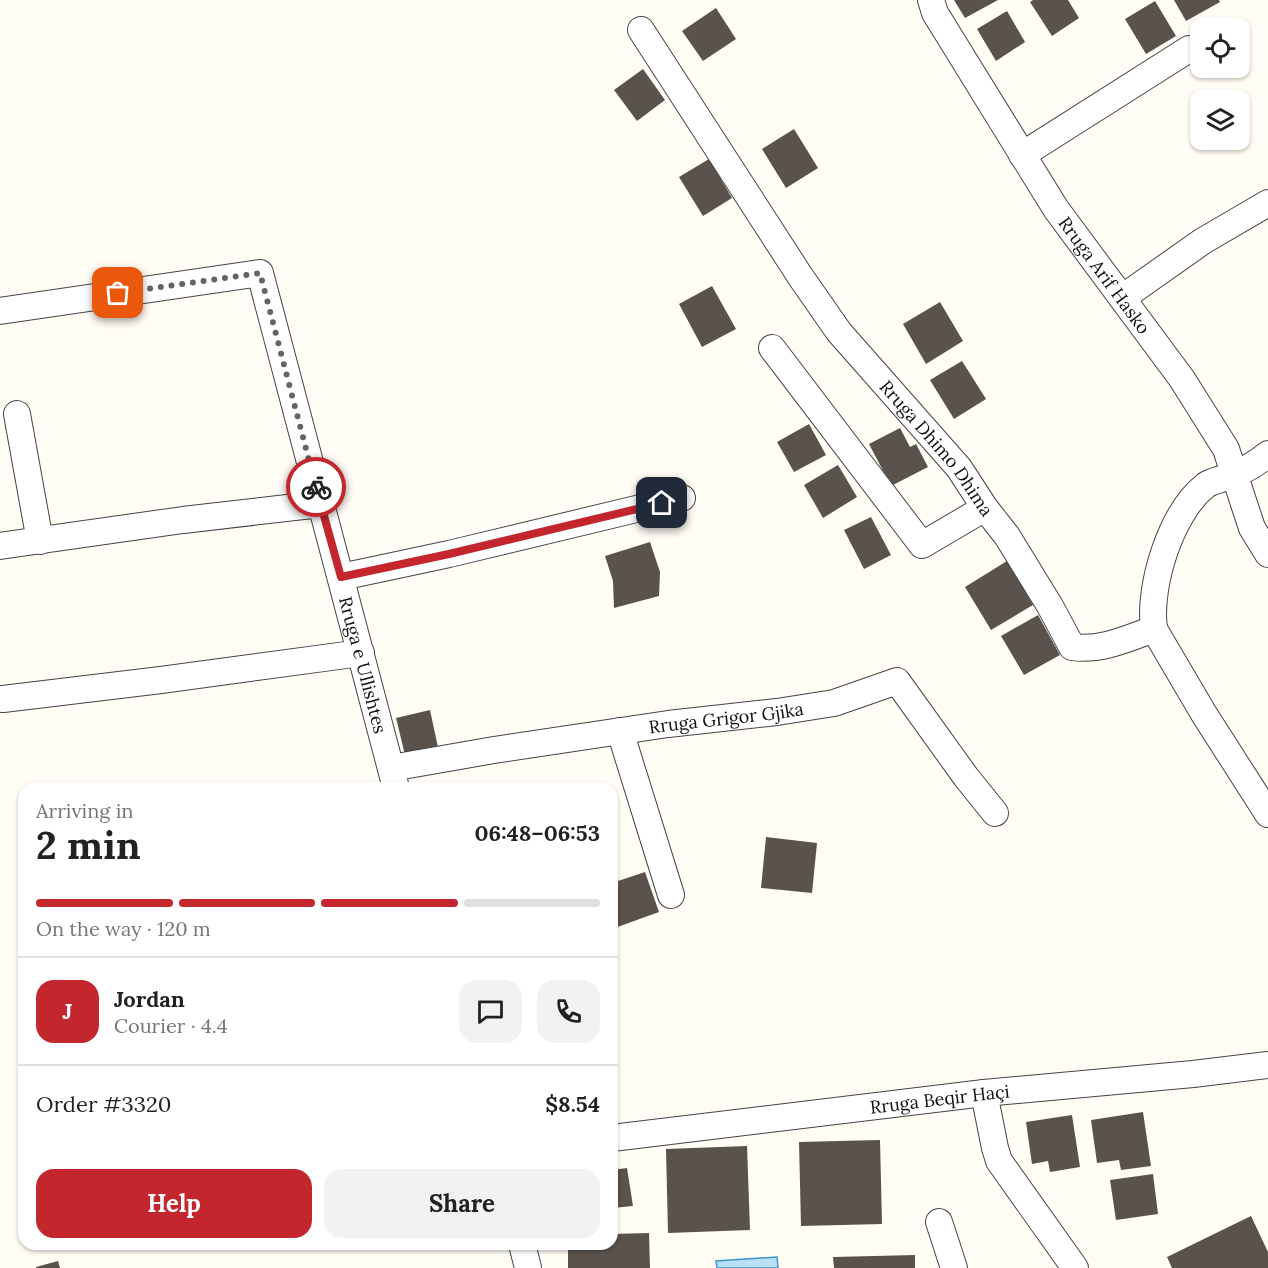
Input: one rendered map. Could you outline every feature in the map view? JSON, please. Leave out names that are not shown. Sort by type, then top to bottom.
[{"type":"street","name":"Rruga Arif Hasko","points":[[932,0],[935,13],[1056,209],[1182,379],[1226,449],[1252,528],[1268,554]]},
{"type":"street","name":"Rruga Dhimo Dhima","points":[[641,30],[800,276],[839,332],[959,468],[1032,576],[1072,647],[1088,649],[1106,646],[1154,629]]},
{"type":"street","points":[[1022,155],[1189,49]]},
{"type":"street","points":[[1122,298],[1203,241],[1268,203]]},
{"type":"street","name":"Rruga e Ullishtes","points":[[0,310],[260,273],[393,778]]},
{"type":"street","points":[[772,348],[922,545],[985,508]]},
{"type":"street","points":[[17,414],[40,540]]},
{"type":"street","points":[[1268,454],[1256,464],[1207,484],[1185,510],[1162,557],[1154,592],[1152,615],[1154,629],[1204,714],[1268,814]]},
{"type":"street","points":[[341,577],[471,549],[682,498]]},
{"type":"street","points":[[0,546],[183,520],[321,504]]},
{"type":"street","points":[[3,699],[361,653]]},
{"type":"street","name":"Rruga Grigor Gjika","points":[[393,778],[483,752],[668,724],[834,703],[897,681],[966,777],[995,813]]},
{"type":"street","points":[[620,731],[671,895]]},
{"type":"street","name":"Rruga Beqir Haçi","points":[[618,1136],[984,1093],[1268,1065]]},
{"type":"street","points":[[984,1093],[999,1161],[1075,1268]]},
{"type":"street","points":[[939,1222],[954,1268]]},
{"type":"street","points":[[524,1250],[528,1268]]},
{"type":"water","points":[[777,1257],[778,1268],[717,1268],[716,1261]]},
{"type":"building","points":[[954,0],[998,0],[965,18]]},
{"type":"building","points":[[1033,0],[1068,0],[1079,18],[1052,36],[1030,2]]},
{"type":"building","points":[[1174,0],[1219,0],[1220,2],[1186,21]]},
{"type":"building","points":[[1155,1],[1176,36],[1146,54],[1125,19]]},
{"type":"building","points":[[716,8],[736,39],[703,61],[682,31]]},
{"type":"building","points":[[1007,11],[1025,42],[996,61],[977,29]]},
{"type":"building","points":[[643,69],[665,100],[637,121],[614,90]]},
{"type":"building","points":[[794,129],[818,168],[786,188],[762,149]]},
{"type":"building","points":[[709,159],[732,198],[703,216],[679,177]]},
{"type":"building","points":[[712,286],[736,329],[702,347],[679,304]]},
{"type":"building","points":[[940,302],[963,341],[926,364],[903,324]]},
{"type":"building","points":[[962,361],[986,399],[954,419],[930,380]]},
{"type":"building","points":[[809,424],[826,455],[794,472],[777,442]]},
{"type":"building","points":[[900,428],[910,447],[916,444],[928,467],[891,486],[869,444]]},
{"type":"building","points":[[838,465],[857,497],[823,518],[804,485]]},
{"type":"building","points":[[871,517],[891,555],[864,569],[844,530]]},
{"type":"building","points":[[650,542],[660,572],[659,596],[614,608],[613,581],[605,556]]},
{"type":"building","points":[[1007,561],[1033,605],[991,630],[965,587]]},
{"type":"building","points":[[1038,615],[1060,655],[1024,675],[1001,636]]},
{"type":"building","points":[[430,710],[439,752],[406,759],[396,718]]},
{"type":"building","points":[[766,837],[817,843],[812,893],[761,888]]},
{"type":"building","points":[[645,872],[659,912],[618,927],[618,881]]},
{"type":"building","points":[[1143,1112],[1151,1166],[1121,1170],[1119,1160],[1097,1163],[1091,1120]]},
{"type":"building","points":[[1072,1115],[1080,1167],[1050,1172],[1048,1161],[1032,1164],[1026,1122]]},
{"type":"building","points":[[880,1140],[882,1224],[801,1226],[799,1142]]},
{"type":"building","points":[[747,1146],[750,1230],[668,1233],[666,1149]]},
{"type":"building","points":[[627,1168],[633,1206],[618,1207],[618,1169]]},
{"type":"building","points":[[1153,1174],[1158,1214],[1116,1220],[1110,1180]]},
{"type":"building","points":[[1251,1216],[1268,1252],[1268,1268],[1172,1268],[1167,1257]]},
{"type":"building","points":[[649,1233],[650,1268],[568,1268],[568,1250],[618,1250],[618,1234]]},
{"type":"building","points":[[915,1255],[915,1268],[834,1268],[833,1257]]},
{"type":"building","points":[[58,1261],[60,1268],[36,1268],[36,1267]]},
{"type":"way so far","points":[[118,293],[260,273],[316,487]]},
{"type":"route","points":[[316,487],[341,577],[449,554],[662,503]]}]
